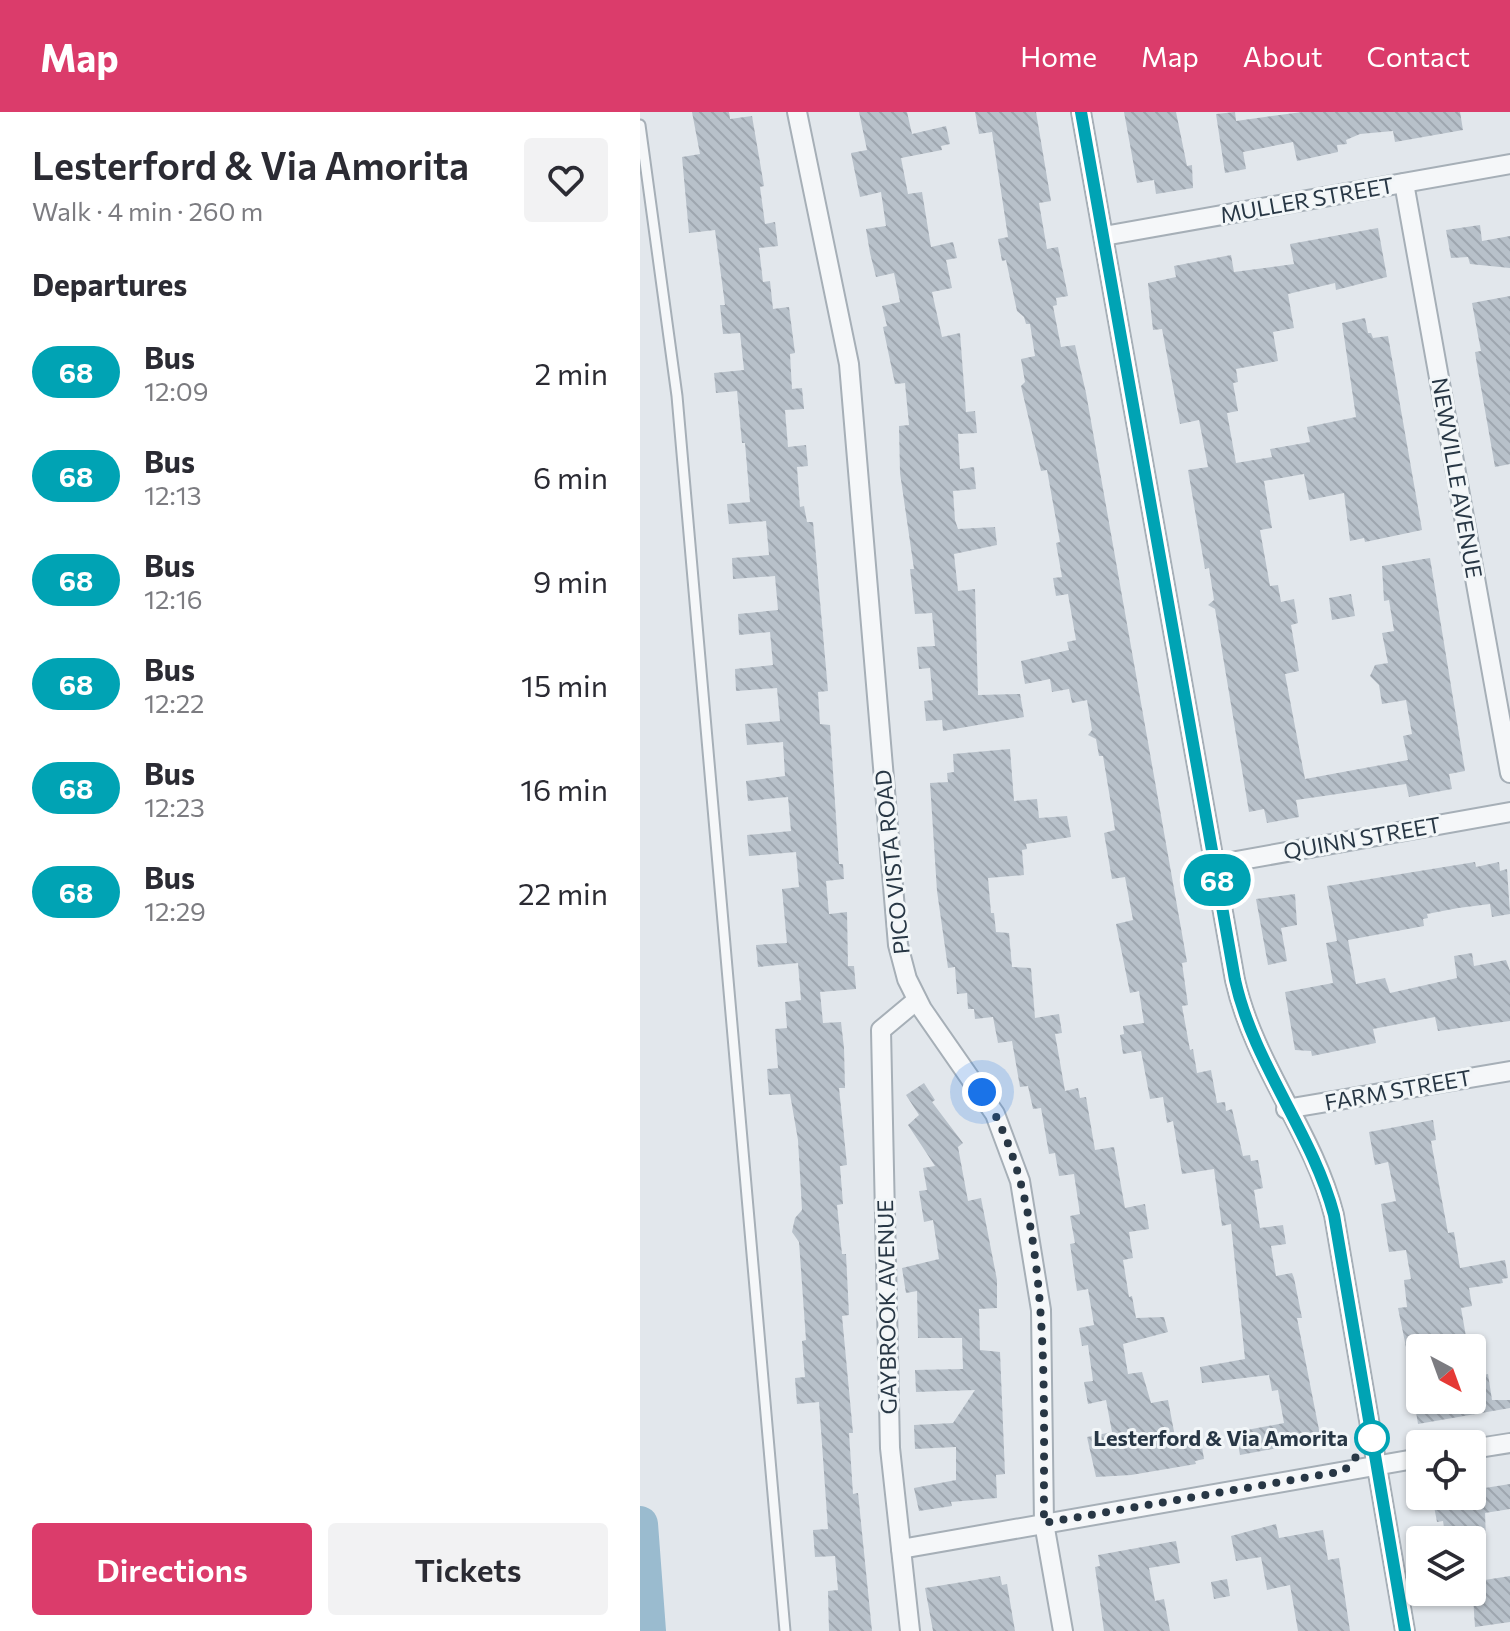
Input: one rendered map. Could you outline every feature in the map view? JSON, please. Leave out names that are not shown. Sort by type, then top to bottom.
[{"type":"street","name":"PICO VISTA ROAD","points":[[797,112],[849,364],[895,931],[903,968],[917,1000],[989,1102],[1012,1153],[1020,1181],[1041,1310],[1044,1523],[1063,1631]]},
{"type":"street","points":[[1081,112],[1242,1012],[1286,1109],[1323,1180],[1334,1215],[1405,1631]]},
{"type":"street","name":"MULLER STREET","points":[[1104,236],[1510,164]]},
{"type":"street","name":"NEWVILLE AVENUE","points":[[1404,183],[1510,773]]},
{"type":"street","name":"QUINN STREET","points":[[1214,865],[1510,812]]},
{"type":"street","name":"GAYBROOK AVENUE","points":[[910,1631],[890,1448],[881,1030],[917,1000]]},
{"type":"street","name":"FARM STREET","points":[[1286,1109],[1510,1071]]},
{"type":"street","points":[[1486,1447],[1510,1443]]},
{"type":"street","points":[[901,1549],[1406,1460]]},
{"type":"lane","points":[[640,125],[677,396],[785,1631]]},
{"type":"building","points":[[692,112],[729,112],[730,119],[752,116],[764,186],[760,187],[765,224],[775,222],[778,246],[759,248],[763,282],[770,281],[773,309],[789,307],[795,353],[790,354],[792,389],[802,388],[804,409],[785,410],[788,447],[806,445],[808,466],[797,467],[800,507],[804,506],[807,522],[813,522],[828,691],[818,692],[820,724],[830,725],[839,864],[843,864],[844,879],[826,881],[829,914],[847,912],[848,966],[854,966],[856,989],[820,992],[823,1023],[841,1022],[844,1048],[845,1088],[839,1088],[847,1165],[840,1166],[843,1204],[837,1205],[842,1254],[846,1254],[849,1315],[842,1316],[853,1433],[849,1433],[853,1494],[858,1493],[872,1631],[829,1631],[828,1591],[838,1590],[835,1556],[815,1557],[813,1530],[828,1529],[819,1402],[797,1404],[795,1378],[805,1377],[802,1341],[806,1340],[799,1242],[792,1232],[795,1218],[802,1210],[798,1140],[790,1094],[769,1095],[767,1069],[778,1068],[775,1029],[787,1028],[785,1002],[801,1000],[798,963],[758,967],[756,945],[787,943],[782,889],[799,887],[796,852],[749,856],[747,835],[791,831],[788,797],[748,801],[746,781],[785,776],[783,742],[747,745],[745,724],[780,721],[777,688],[736,691],[735,669],[773,665],[770,632],[739,635],[738,614],[778,610],[775,576],[733,579],[732,558],[769,555],[766,521],[729,524],[727,504],[750,502],[745,443],[742,443],[737,391],[716,393],[714,373],[744,370],[740,333],[723,334],[720,305],[725,305],[715,230],[689,233],[682,157],[700,154]]},
{"type":"building","points":[[859,112],[907,112],[912,134],[946,126],[950,144],[941,146],[942,150],[901,158],[908,194],[922,192],[931,247],[953,242],[957,258],[946,260],[952,288],[932,292],[942,337],[960,333],[966,412],[975,411],[977,433],[958,434],[960,469],[974,467],[976,489],[953,491],[955,520],[958,529],[995,527],[997,545],[954,554],[958,591],[975,589],[978,695],[1020,694],[1024,717],[943,731],[942,720],[926,721],[924,701],[933,700],[930,668],[919,669],[917,647],[935,646],[932,613],[915,614],[910,569],[914,569],[900,473],[899,426],[909,425],[905,383],[895,384],[883,327],[887,326],[882,306],[900,302],[894,273],[876,277],[870,253],[866,229],[886,226],[881,192],[860,197],[851,153],[867,150]]},
{"type":"building","points":[[975,112],[1036,112],[1051,201],[1039,203],[1047,249],[1058,247],[1068,296],[1056,298],[1057,305],[1053,306],[1061,347],[1075,345],[1086,393],[1187,962],[1182,963],[1188,1005],[1182,1006],[1190,1050],[1193,1049],[1197,1073],[1211,1070],[1217,1103],[1225,1102],[1226,1111],[1232,1109],[1243,1156],[1250,1155],[1251,1161],[1258,1160],[1263,1188],[1254,1190],[1260,1228],[1283,1225],[1286,1244],[1271,1246],[1276,1276],[1292,1273],[1294,1278],[1302,1318],[1297,1318],[1321,1440],[1240,1455],[1236,1432],[1284,1423],[1278,1390],[1272,1391],[1269,1375],[1202,1383],[1200,1367],[1245,1359],[1231,1224],[1222,1226],[1214,1169],[1182,1174],[1173,1121],[1167,1123],[1163,1097],[1150,1099],[1141,1051],[1123,1054],[1120,1035],[1124,1034],[1123,1026],[1144,1023],[1139,991],[1130,993],[1116,924],[1133,920],[1125,877],[1112,879],[1104,833],[1115,830],[1103,756],[1099,756],[1096,739],[1088,735],[1092,730],[1087,700],[1072,703],[1069,689],[1052,692],[1050,679],[1025,684],[1021,661],[1069,650],[1067,642],[1076,640],[1068,594],[1056,596],[1053,578],[1062,577],[1056,543],[1060,542],[1047,470],[1041,471],[1021,386],[1025,382],[1021,359],[1035,356],[1030,324],[1026,324],[1017,311],[1006,260],[1002,261],[998,239],[1008,237],[992,132],[979,134]]},
{"type":"building","points":[[1124,112],[1176,112],[1187,166],[1192,165],[1193,188],[1156,194],[1154,180],[1137,183]]},
{"type":"building","points":[[1235,112],[1236,121],[1302,112],[1460,112],[1463,130],[1395,142],[1393,131],[1360,134],[1346,140],[1347,144],[1337,145],[1338,152],[1297,161],[1293,142],[1243,152],[1246,169],[1225,173],[1216,114]]},
{"type":"building","points":[[1480,225],[1482,241],[1510,236],[1510,268],[1470,264],[1468,257],[1451,258],[1446,230]]},
{"type":"building","points":[[1378,228],[1387,277],[1336,290],[1335,283],[1288,294],[1294,328],[1273,332],[1278,361],[1236,369],[1238,382],[1233,383],[1238,411],[1227,413],[1236,463],[1272,457],[1270,449],[1310,442],[1307,427],[1356,417],[1342,323],[1365,318],[1368,333],[1373,338],[1388,336],[1422,530],[1365,542],[1364,538],[1350,541],[1344,493],[1309,500],[1304,474],[1264,481],[1272,528],[1260,530],[1270,586],[1278,585],[1281,602],[1294,599],[1298,623],[1291,625],[1299,671],[1285,674],[1305,779],[1408,760],[1403,736],[1412,734],[1406,700],[1382,704],[1379,685],[1370,676],[1375,665],[1388,663],[1382,633],[1394,631],[1389,600],[1384,601],[1382,566],[1430,558],[1465,771],[1449,774],[1452,789],[1409,797],[1406,784],[1296,800],[1299,817],[1267,823],[1264,809],[1249,812],[1215,609],[1208,605],[1214,600],[1209,568],[1205,569],[1188,470],[1208,467],[1199,420],[1180,424],[1162,329],[1153,330],[1148,283],[1176,277],[1174,266],[1231,255],[1234,272],[1294,264],[1290,244]]},
{"type":"building","points":[[1510,296],[1510,464],[1495,467],[1475,352],[1481,351],[1472,303]]},
{"type":"building","points":[[1351,594],[1355,616],[1332,620],[1329,598]]},
{"type":"building","points":[[1010,749],[1014,801],[1037,799],[1039,818],[1067,816],[1071,837],[1026,844],[1027,849],[1022,850],[1024,875],[988,878],[991,913],[994,913],[996,932],[1009,933],[1012,967],[1031,968],[1035,1018],[1059,1014],[1062,1033],[1055,1034],[1065,1091],[1078,1088],[1080,1098],[1086,1097],[1095,1150],[1114,1147],[1125,1208],[1145,1204],[1149,1229],[1129,1232],[1133,1258],[1123,1260],[1129,1297],[1132,1296],[1136,1318],[1164,1317],[1168,1332],[1123,1344],[1128,1374],[1142,1372],[1151,1403],[1168,1400],[1176,1442],[1201,1441],[1204,1459],[1195,1461],[1196,1464],[1131,1475],[1096,1477],[1087,1437],[1112,1432],[1106,1400],[1088,1404],[1084,1382],[1093,1381],[1088,1345],[1082,1346],[1079,1328],[1094,1325],[1088,1289],[1077,1291],[1070,1244],[1075,1243],[1070,1216],[1080,1214],[1074,1174],[1059,1176],[1055,1153],[1049,1154],[1041,1108],[1033,1109],[1028,1086],[1020,1087],[1012,1041],[998,1043],[993,1017],[975,1019],[974,1009],[968,1009],[967,993],[957,994],[955,967],[948,968],[937,891],[930,783],[948,782],[947,773],[954,772],[953,754]]},
{"type":"building","points":[[1475,862],[1476,867],[1499,862],[1500,871],[1507,869],[1510,914],[1492,917],[1490,904],[1458,908],[1427,914],[1428,918],[1423,919],[1424,926],[1348,940],[1356,984],[1385,978],[1390,993],[1457,978],[1454,956],[1472,953],[1474,966],[1506,960],[1510,971],[1510,1021],[1438,1031],[1435,1017],[1373,1029],[1376,1043],[1312,1056],[1311,1051],[1295,1050],[1285,992],[1333,983],[1326,943],[1337,941],[1327,886]]},
{"type":"building","points":[[1295,894],[1297,925],[1281,928],[1287,961],[1268,965],[1256,899]]},
{"type":"building","points":[[924,1083],[935,1100],[932,1102],[963,1143],[958,1147],[968,1201],[981,1198],[997,1280],[997,1308],[979,1309],[980,1350],[1000,1352],[1005,1474],[996,1475],[997,1498],[951,1502],[952,1506],[919,1511],[914,1488],[956,1480],[956,1447],[915,1449],[914,1425],[953,1423],[975,1390],[916,1392],[915,1370],[963,1369],[962,1338],[918,1338],[917,1291],[906,1293],[902,1268],[939,1259],[933,1220],[924,1222],[919,1191],[927,1190],[923,1168],[935,1166],[908,1125],[919,1115],[906,1095]]},
{"type":"building","points":[[1433,1120],[1436,1140],[1431,1141],[1448,1233],[1454,1232],[1460,1268],[1505,1260],[1508,1278],[1502,1279],[1503,1283],[1469,1288],[1472,1306],[1461,1308],[1466,1334],[1406,1334],[1406,1347],[1398,1308],[1407,1307],[1404,1280],[1411,1279],[1406,1250],[1389,1252],[1381,1204],[1396,1201],[1388,1162],[1375,1165],[1369,1132]]},
{"type":"building","points":[[1486,1374],[1492,1400],[1510,1400],[1510,1408],[1486,1412]]},
{"type":"building","points":[[1416,1414],[1476,1414],[1418,1424]]},
{"type":"building","points":[[1510,1484],[1510,1509],[1485,1513],[1485,1526],[1444,1526],[1443,1521],[1437,1522],[1435,1510],[1486,1510],[1486,1488]]},
{"type":"building","points":[[1276,1524],[1279,1538],[1323,1530],[1328,1560],[1339,1558],[1350,1631],[1298,1631],[1290,1585],[1267,1590],[1261,1557],[1236,1561],[1231,1536]]},
{"type":"building","points":[[1176,1541],[1180,1563],[1149,1568],[1155,1601],[1164,1599],[1170,1631],[1104,1631],[1095,1567],[1100,1566],[1098,1555]]},
{"type":"building","points":[[1000,1576],[1002,1585],[1007,1584],[1015,1631],[933,1631],[925,1588]]},
{"type":"building","points":[[1510,1576],[1510,1622],[1475,1627],[1474,1606],[1486,1606],[1486,1580]]},
{"type":"building","points":[[1227,1579],[1230,1596],[1214,1599],[1211,1582]]},
{"type":"waterway","points":[[640,1524],[648,1631]]},
{"type":"bus line","name":"68","points":[[1081,112],[1235,980],[1242,1012],[1253,1040],[1328,1192],[1405,1631]]},
{"type":"place","name":"Lesterford & Via Amorita","points":[[1372,1438]]},
{"type":"route","points":[[982,1092],[1001,1126],[1020,1181],[1039,1293],[1044,1523],[1344,1471],[1372,1438]]}]
